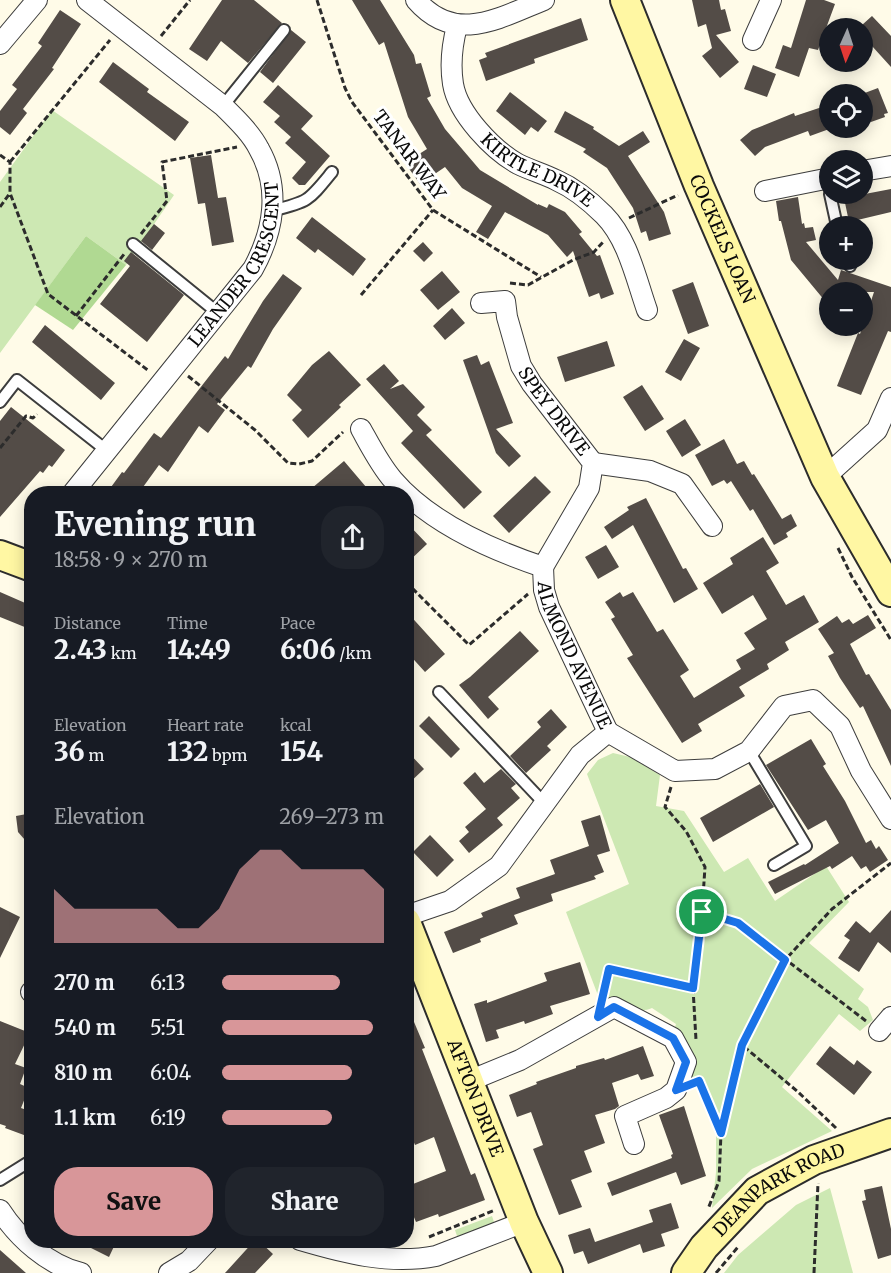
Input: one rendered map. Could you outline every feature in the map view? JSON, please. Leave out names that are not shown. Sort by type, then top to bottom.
[{"type":"street","points":[[0,44],[37,0]]},
{"type":"street","name":"LEANDER CRESCENT","points":[[78,486],[253,268],[263,251],[274,210],[266,166],[259,148],[223,106],[87,0]]},
{"type":"street","points":[[416,0],[431,13],[457,26],[490,21],[544,0]]},
{"type":"street","name":"COCKELS LOAN","points":[[625,0],[699,186],[825,477]]},
{"type":"street","points":[[753,40],[771,0]]},
{"type":"street","name":"KIRTLE DRIVE","points":[[457,26],[452,45],[453,85],[464,109],[482,134],[496,148],[519,164],[559,181],[582,195],[605,216],[615,229],[628,255],[647,310]]},
{"type":"street","points":[[873,169],[891,166]]},
{"type":"street","points":[[765,191],[819,187]]},
{"type":"street","points":[[481,303],[505,301]]},
{"type":"street","name":"SPEY DRIVE","points":[[505,301],[521,366],[532,384],[593,463],[589,488],[543,567]]},
{"type":"street","points":[[891,398],[877,430],[825,477],[891,592]]},
{"type":"street","name":"ALMOND AVENUE","points":[[361,429],[375,454],[399,486]]},
{"type":"street","points":[[593,463],[650,471],[682,484],[712,526]]},
{"type":"street","name":"ALMOND AVENUE","points":[[414,500],[449,525],[504,554],[543,567],[544,590],[549,607],[608,732],[580,755],[499,866],[450,901],[414,913]]},
{"type":"street","points":[[0,555],[24,564]]},
{"type":"street","points":[[608,732],[675,771],[715,769],[749,751],[784,706],[813,700],[840,726],[861,771],[891,819]]},
{"type":"street","name":"AFTON DRIVE","points":[[414,942],[520,1212],[548,1273]]},
{"type":"street","points":[[469,1081],[520,1060],[614,1007],[673,1038],[686,1062],[676,1090],[666,1098],[625,1116],[634,1144]]},
{"type":"street","name":"DEANPARK ROAD","points":[[686,1273],[704,1247],[757,1191],[814,1160],[891,1133]]},
{"type":"street","points":[[0,1210],[11,1227],[24,1239]]},
{"type":"street","points":[[330,1248],[391,1267],[435,1256],[520,1212]]},
{"type":"street","points":[[34,1248],[41,1254],[81,1273]]},
{"type":"street","points":[[169,1273],[189,1261],[201,1248]]},
{"type":"lane","points":[[223,106],[284,30]]},
{"type":"lane","points":[[274,210],[301,204],[312,196],[332,172]]},
{"type":"lane","points":[[133,244],[218,313]]},
{"type":"lane","points":[[0,402],[17,380],[106,450]]},
{"type":"lane","points":[[439,692],[545,804]]},
{"type":"lane","points":[[749,751],[806,846],[774,866]]},
{"type":"lane","points":[[0,1180],[24,1165]]},
{"type":"path","points":[[150,50],[190,0]]},
{"type":"path","name":"TANAR WAY","points":[[317,0],[345,88],[352,102],[433,210],[541,277]]},
{"type":"path","points":[[121,27],[9,162],[10,193],[48,294],[163,381]]},
{"type":"path","points":[[76,316],[167,201],[162,162],[239,147],[252,139]]},
{"type":"path","points":[[0,155],[9,162]]},
{"type":"path","points":[[505,301],[507,283],[528,285],[594,252],[621,223],[646,208],[699,186]]},
{"type":"path","points":[[0,207],[10,193]]},
{"type":"path","points":[[361,295],[433,210]]},
{"type":"path","points":[[175,365],[255,430],[288,463],[299,465],[312,461],[342,432],[361,429]]},
{"type":"path","points":[[0,448],[26,416],[33,418],[46,403]]},
{"type":"path","points":[[414,590],[468,645],[532,591],[544,590]]},
{"type":"path","points":[[675,771],[665,807],[686,831],[705,867],[693,988],[697,1046]]},
{"type":"path","points":[[707,1210],[719,1181],[721,1133],[742,1045],[785,960],[832,909],[891,863]]},
{"type":"path","points":[[702,912],[738,923],[785,960],[885,1024]]},
{"type":"path","points":[[598,1017],[609,969],[693,988]]},
{"type":"path","points":[[742,1045],[855,1146]]},
{"type":"path","points":[[676,1090],[699,1081],[721,1133]]},
{"type":"path","points":[[814,1273],[819,1185],[817,1178]]},
{"type":"path","points":[[420,1241],[520,1212]]},
{"type":"path","points":[[716,1273],[743,1241]]},
{"type":"green space","points":[[52,110],[174,195],[126,265],[86,236],[0,353],[0,182]]},
{"type":"green space","points":[[86,236],[126,265],[73,330],[35,305]]},
{"type":"green space","points":[[613,753],[630,757],[660,775],[656,806],[684,811],[724,872],[748,858],[775,901],[826,866],[849,902],[809,943],[864,989],[858,999],[868,1007],[873,1020],[860,1031],[839,1014],[782,1087],[832,1131],[752,1169],[712,1208],[716,1172],[716,1132],[702,1094],[690,1081],[688,1060],[673,1033],[676,1024],[652,1008],[633,1009],[599,998],[566,912],[629,884],[587,774],[598,760]]},
{"type":"green space","points":[[830,1188],[853,1273],[724,1273],[738,1255],[796,1205]]},
{"type":"green space","points":[[492,1216],[495,1225],[458,1239],[455,1230]]},
{"type":"building","points":[[222,0],[254,0],[282,23],[248,63],[221,41],[207,61],[189,49]]},
{"type":"building","points":[[352,0],[380,0],[414,55],[416,64],[421,63],[431,96],[427,98],[445,129],[480,170],[538,205],[547,208],[549,204],[565,212],[582,232],[579,234],[597,256],[600,255],[614,294],[601,299],[599,293],[589,297],[573,251],[567,257],[548,235],[505,212],[488,239],[476,232],[492,206],[462,188],[445,167],[420,184],[405,163],[427,149],[408,117],[384,42],[379,45]]},
{"type":"building","points":[[692,0],[719,0],[721,10],[725,9],[731,31],[716,35],[739,62],[720,78],[702,56],[712,48],[706,24],[698,27]]},
{"type":"building","points":[[806,0],[824,0],[835,4],[830,18],[819,18],[819,47],[818,50],[809,48],[799,77],[775,68],[783,45],[791,48]]},
{"type":"building","points":[[60,10],[81,24],[52,68],[54,69],[23,109],[27,113],[10,135],[0,127],[0,111],[17,89],[12,85],[42,46],[38,43]]},
{"type":"building","points":[[872,16],[891,36],[891,67],[873,47],[873,18],[870,18]]},
{"type":"building","points":[[581,18],[588,40],[534,59],[535,63],[486,81],[479,60],[487,57],[485,53]]},
{"type":"building","points":[[291,30],[306,42],[273,83],[260,72]]},
{"type":"building","points":[[113,62],[149,89],[147,92],[189,122],[175,141],[99,82]]},
{"type":"building","points":[[753,65],[776,74],[767,97],[744,89]]},
{"type":"building","points":[[278,85],[313,116],[301,129],[330,156],[305,185],[299,185],[292,178],[306,162],[285,143],[291,137],[274,122],[280,116],[263,102]]},
{"type":"building","points":[[878,88],[888,113],[884,114],[885,117],[873,121],[873,90]]},
{"type":"building","points":[[510,92],[547,121],[538,132],[531,127],[525,135],[496,111]]},
{"type":"building","points":[[819,108],[819,133],[810,136],[808,131],[765,147],[755,156],[740,140],[752,130],[794,113],[795,116]]},
{"type":"building","points":[[565,111],[594,127],[593,129],[619,146],[643,131],[650,142],[628,156],[664,212],[671,234],[649,241],[646,231],[641,233],[633,208],[607,168],[583,152],[586,149],[554,132]]},
{"type":"building","points":[[211,155],[218,198],[226,197],[234,242],[212,246],[205,203],[198,204],[190,158]]},
{"type":"building","points":[[891,189],[891,212],[873,216],[848,216],[845,204],[873,204],[873,192]]},
{"type":"building","points":[[798,197],[802,224],[804,223],[805,228],[813,227],[816,240],[806,242],[819,257],[819,270],[830,270],[838,280],[841,270],[891,287],[891,332],[888,331],[861,395],[837,386],[857,336],[873,336],[873,282],[819,282],[819,294],[791,260],[781,221],[779,221],[776,201]]},
{"type":"building","points":[[312,217],[366,259],[353,276],[318,249],[315,253],[296,238]]},
{"type":"building","points":[[154,224],[165,233],[152,250],[141,241]]},
{"type":"building","points":[[423,242],[433,253],[424,262],[413,251]]},
{"type":"building","points":[[131,252],[184,295],[147,342],[100,304],[130,266],[124,261]]},
{"type":"building","points":[[442,271],[460,292],[438,310],[420,290]]},
{"type":"building","points":[[283,274],[302,288],[273,329],[251,368],[248,366],[217,404],[225,410],[208,433],[199,426],[168,472],[159,465],[144,486],[112,486],[154,433],[161,438],[225,356],[228,359],[263,301]]},
{"type":"building","points":[[693,282],[709,326],[688,334],[672,290]]},
{"type":"building","points":[[452,308],[465,323],[445,340],[433,326]]},
{"type":"building","points":[[45,325],[115,383],[101,400],[32,342]]},
{"type":"building","points":[[684,339],[700,348],[681,381],[665,372]]},
{"type":"building","points":[[607,341],[615,366],[565,382],[557,357]]},
{"type":"building","points":[[329,351],[361,385],[308,438],[292,420],[302,410],[287,395],[312,365]]},
{"type":"building","points":[[477,355],[481,365],[489,361],[513,423],[496,429],[521,456],[509,467],[496,453],[463,360]]},
{"type":"building","points":[[384,364],[399,381],[390,389],[403,384],[425,407],[417,415],[432,430],[426,435],[482,492],[464,509],[401,443],[413,431],[366,379]]},
{"type":"building","points":[[642,385],[664,419],[645,431],[623,397]]},
{"type":"building","points":[[11,407],[65,450],[52,467],[49,465],[43,473],[40,471],[27,486],[24,486],[24,489],[0,517],[0,421]]},
{"type":"building","points":[[685,419],[701,445],[682,457],[666,431]]},
{"type":"building","points":[[724,439],[737,464],[744,461],[782,519],[791,514],[797,526],[786,533],[788,537],[774,545],[753,509],[750,511],[731,481],[727,484],[724,480],[712,486],[695,455]]},
{"type":"building","points":[[344,461],[365,486],[314,486]]},
{"type":"building","points":[[535,476],[551,492],[509,533],[493,516]]},
{"type":"building","points":[[646,498],[683,569],[686,568],[698,589],[674,603],[633,525],[612,539],[604,527],[629,510],[627,507]]},
{"type":"building","points":[[414,530],[427,544],[414,556]]},
{"type":"building","points":[[763,537],[779,563],[766,571],[786,605],[804,595],[819,622],[785,642],[789,650],[767,664],[769,669],[739,687],[745,696],[698,724],[702,731],[682,743],[627,658],[633,655],[611,619],[615,617],[605,602],[620,592],[623,597],[633,592],[657,632],[663,629],[689,670],[680,676],[694,698],[741,669],[736,660],[755,649],[744,633],[767,619],[753,595],[722,614],[703,583],[733,564],[730,558]]},
{"type":"building","points":[[606,545],[619,567],[598,579],[585,557]]},
{"type":"building","points":[[0,592],[24,602],[24,627],[0,617]]},
{"type":"building","points":[[868,615],[876,628],[850,644],[866,675],[869,674],[891,710],[891,766],[863,706],[860,708],[828,656],[834,653],[818,629],[837,616],[842,623],[849,619],[853,624]]},
{"type":"building","points":[[414,620],[445,654],[425,672],[414,660]]},
{"type":"building","points":[[520,631],[539,651],[488,697],[499,709],[488,719],[459,685]]},
{"type":"building","points":[[551,709],[567,727],[547,746],[551,750],[526,773],[510,756],[541,727],[537,722]]},
{"type":"building","points":[[429,716],[460,749],[451,758],[419,726]]},
{"type":"building","points":[[811,739],[826,764],[823,766],[845,801],[866,843],[871,840],[876,849],[879,846],[888,860],[870,872],[866,866],[861,869],[852,856],[832,869],[830,866],[775,894],[768,882],[805,865],[839,843],[826,820],[808,830],[766,765]]},
{"type":"building","points":[[414,758],[424,769],[414,778]]},
{"type":"building","points":[[501,769],[516,784],[511,788],[520,798],[497,818],[503,825],[469,853],[459,841],[469,832],[465,827],[486,809],[463,783],[475,772],[484,783]]},
{"type":"building","points":[[760,784],[774,807],[713,842],[700,818]]},
{"type":"building","points":[[24,814],[24,839],[18,832],[16,816]]},
{"type":"building","points":[[600,815],[610,851],[597,855],[604,872],[594,876],[596,879],[551,894],[553,901],[514,915],[518,924],[453,953],[444,932],[483,917],[481,913],[520,898],[516,888],[555,874],[550,860],[589,846],[581,821]]},
{"type":"building","points":[[430,835],[454,860],[437,877],[414,851]]},
{"type":"building","points":[[0,907],[20,917],[0,958]]},
{"type":"building","points":[[891,910],[891,953],[878,942],[859,972],[838,958],[850,940],[844,936],[856,921],[870,933]]},
{"type":"building","points":[[580,962],[590,994],[550,1006],[553,1014],[525,1024],[524,1021],[496,1030],[499,1038],[486,1042],[474,1004],[487,1000],[487,1003],[547,981],[544,973]]},
{"type":"building","points":[[0,1021],[24,1031],[24,1045],[15,1064],[24,1067],[20,1084],[24,1086],[24,1100],[21,1108],[24,1109],[24,1135],[0,1124]]},
{"type":"building","points":[[414,1022],[425,1048],[422,1049],[471,1175],[475,1173],[485,1200],[439,1217],[438,1214],[416,1222],[414,1184],[446,1171],[434,1137],[415,1145]]},
{"type":"building","points":[[643,1046],[654,1076],[641,1080],[638,1074],[612,1083],[619,1106],[595,1115],[605,1143],[584,1151],[592,1172],[571,1180],[582,1207],[559,1215],[533,1149],[543,1145],[531,1112],[517,1117],[509,1095],[537,1084],[536,1082],[576,1068],[576,1066],[604,1058],[605,1060]]},
{"type":"building","points":[[830,1046],[854,1065],[857,1060],[872,1072],[854,1095],[816,1064]]},
{"type":"building","points":[[684,1106],[706,1176],[681,1185],[676,1172],[612,1196],[607,1183],[672,1158],[673,1154],[659,1115]]},
{"type":"building","points":[[882,1186],[891,1229],[891,1255],[878,1259],[862,1201],[866,1200],[864,1190]]},
{"type":"building","points":[[671,1203],[679,1228],[661,1234],[665,1246],[643,1253],[640,1244],[588,1264],[583,1251],[574,1254],[568,1235],[590,1228],[595,1242],[653,1222],[649,1210]]},
{"type":"building","points":[[91,1248],[113,1248],[109,1257]]},
{"type":"building","points":[[248,1248],[267,1248],[273,1254],[255,1273],[225,1273]]},
{"type":"building","points":[[0,1250],[26,1273],[0,1273]]},
{"type":"route","points":[[702,912],[738,923],[785,960],[742,1045],[721,1133],[699,1081],[676,1090],[686,1062],[673,1038],[614,1007],[598,1017],[609,969],[693,988],[702,912]]}]
